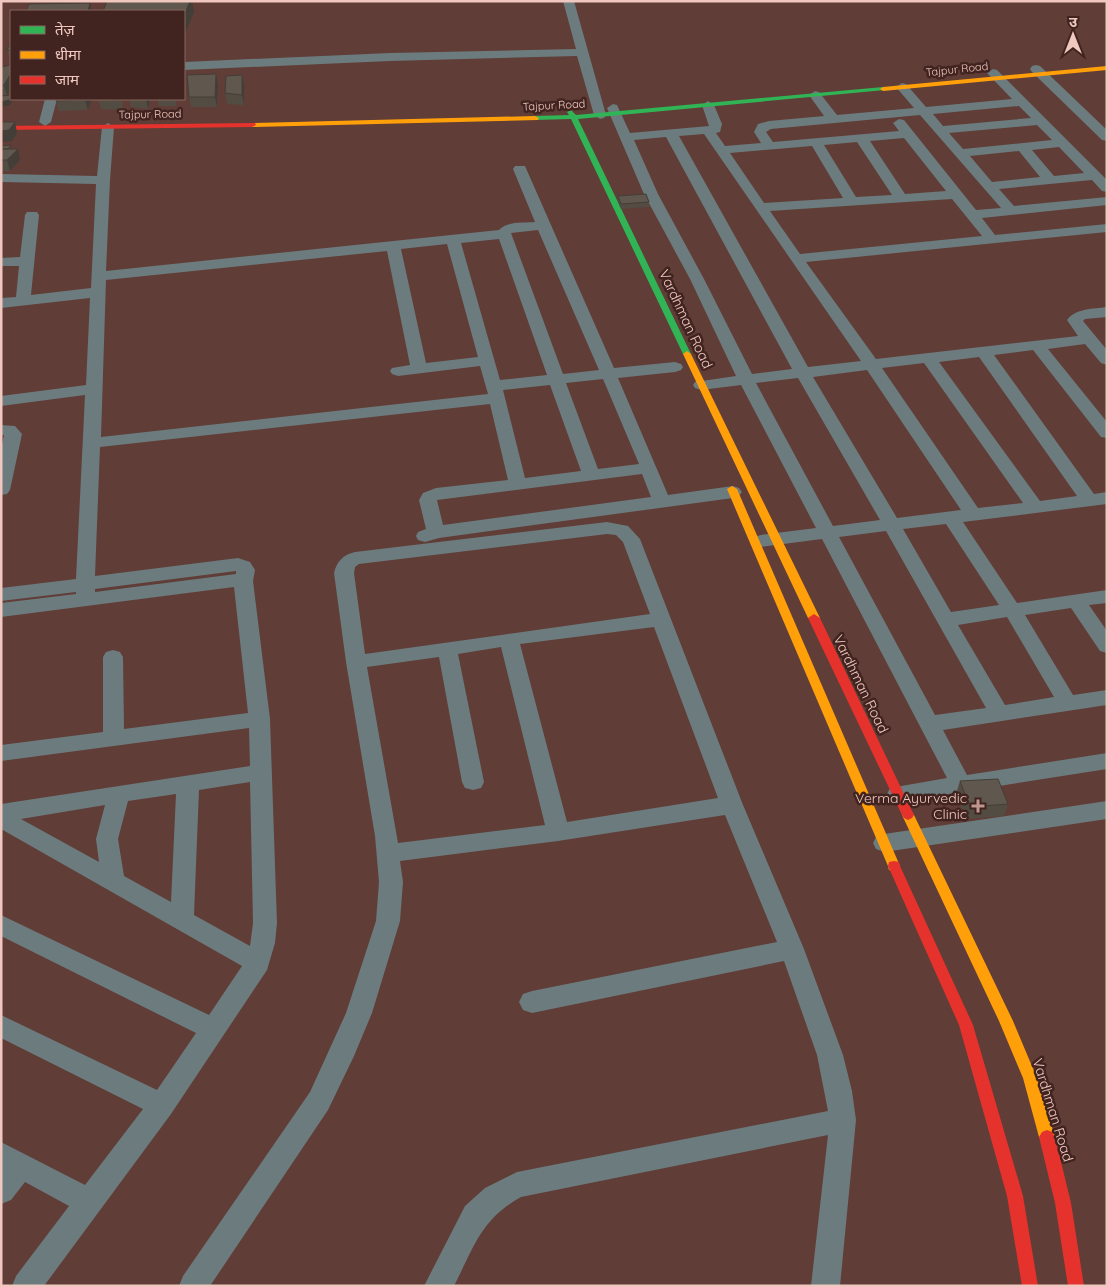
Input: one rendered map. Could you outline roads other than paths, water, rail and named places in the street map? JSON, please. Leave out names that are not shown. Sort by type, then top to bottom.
[{"type":"main road","name":"Tajpur Road","points":[[1,128],[108,128],[560,119],[572,115],[1107,63]]},
{"type":"main road","name":"Tajpur Road","points":[[1039,71],[1107,68]]},
{"type":"main road","name":"Tajpur Road","points":[[607,112],[708,105],[902,87],[996,75]]},
{"type":"main road","name":"Vardhman Road","points":[[572,115],[1006,1022],[1030,1078],[1049,1144],[1063,1203],[1076,1286]]},
{"type":"main road","name":"Tajpur Road","points":[[1,122],[560,119]]},
{"type":"main road","points":[[731,488],[884,843],[966,1025],[1015,1196],[1030,1286]]},
{"type":"street","points":[[568,1],[582,52],[607,112],[626,137],[651,194],[697,279],[746,379],[961,784]]},
{"type":"street","points":[[185,66],[582,52]]},
{"type":"street","points":[[1039,71],[1107,137]]},
{"type":"street","points":[[996,75],[1107,188]]},
{"type":"street","points":[[902,87],[1011,211]]},
{"type":"street","points":[[815,95],[833,119]]},
{"type":"street","points":[[45,122],[52,100]]},
{"type":"street","points":[[770,146],[760,132],[765,126],[1022,102]]},
{"type":"street","points":[[626,137],[671,134],[715,128],[717,126],[708,105]]},
{"type":"street","points":[[892,114],[992,240]]},
{"type":"street","points":[[1087,118],[1107,116]]},
{"type":"street","points":[[941,130],[1041,122]]},
{"type":"street","points":[[85,592],[100,284],[103,180],[108,128]]},
{"type":"street","points":[[708,130],[796,259],[871,364],[973,515]]},
{"type":"street","points":[[671,134],[802,372],[998,713]]},
{"type":"street","points":[[722,150],[907,134]]},
{"type":"street","points":[[861,138],[901,198]]},
{"type":"street","points":[[816,142],[852,201]]},
{"type":"street","points":[[961,153],[1063,144]]},
{"type":"street","points":[[1022,147],[1050,180]]},
{"type":"street","points":[[520,169],[610,374],[661,500]]},
{"type":"street","points":[[989,186],[1094,176]]},
{"type":"street","points":[[1,178],[103,180]]},
{"type":"street","points":[[761,207],[956,194]]},
{"type":"street","points":[[972,215],[1107,202]]},
{"type":"street","points":[[23,300],[32,215]]},
{"type":"street","points":[[543,225],[507,229],[504,230],[504,234],[591,475]]},
{"type":"street","points":[[796,259],[1107,228]]},
{"type":"street","points":[[1,303],[100,284],[392,246],[504,234]]},
{"type":"street","points":[[453,240],[518,484]]},
{"type":"street","points":[[392,246],[420,368]]},
{"type":"street","points":[[1,262],[26,261]]},
{"type":"street","points":[[1107,312],[1077,318],[1076,324],[1097,343],[1107,360]]},
{"type":"street","points":[[701,385],[1037,345],[1097,343]]},
{"type":"street","points":[[1037,345],[1107,433]]},
{"type":"street","points":[[983,351],[1098,499]]},
{"type":"street","points":[[928,358],[1036,507]]},
{"type":"street","points":[[398,371],[486,361]]},
{"type":"street","points":[[91,442],[495,392],[556,380],[675,367]]},
{"type":"street","points":[[1,401],[94,389]]},
{"type":"street","points":[[1,430],[9,430],[13,434],[1,490]]},
{"type":"street","points":[[436,532],[428,500],[431,495],[649,468]]},
{"type":"street","points":[[389,554],[436,532],[661,500],[731,488]]},
{"type":"street","points":[[753,542],[1098,499]]},
{"type":"street","points":[[951,518],[1012,610],[1068,703]]},
{"type":"street","points":[[193,1286],[319,1101],[359,1013],[388,921],[391,882],[388,853],[356,662],[344,573],[347,562],[354,558],[607,528],[621,530],[631,539],[732,805],[792,949],[830,1055],[839,1091],[843,1120],[839,1170],[824,1286]]},
{"type":"street","points":[[1,595],[85,592],[243,579],[259,719],[261,772],[265,923],[263,944],[258,963],[162,1105],[26,1286]]},
{"type":"street","points":[[1,610],[85,592]]},
{"type":"street","points":[[946,620],[1107,596]]},
{"type":"street","points":[[1076,601],[1107,646]]},
{"type":"street","points":[[356,662],[662,619]]},
{"type":"street","points":[[510,639],[558,832]]},
{"type":"street","points":[[446,648],[473,782]]},
{"type":"street","points":[[114,657],[114,738]]},
{"type":"street","points":[[929,724],[1107,697]]},
{"type":"street","points":[[1,754],[259,719]]},
{"type":"street","points":[[898,794],[1107,761]]},
{"type":"street","points":[[1,812],[261,772]]},
{"type":"street","points":[[182,920],[188,783]]},
{"type":"street","points":[[113,881],[107,839],[119,794]]},
{"type":"street","points":[[388,853],[558,832],[732,805]]},
{"type":"street","points":[[884,843],[1107,810]]},
{"type":"street","points":[[1,818],[258,963]]},
{"type":"street","points":[[1,925],[213,1029]]},
{"type":"street","points":[[532,1002],[792,949]]},
{"type":"street","points":[[1,1026],[162,1105]]},
{"type":"street","points":[[438,1286],[475,1216],[495,1197],[517,1185],[843,1120]]},
{"type":"street","points":[[1,1191],[11,1160],[89,1202]]},
{"type":"place","name":"Verma Ayurvedic Clinic","points":[[978,806]]}]
